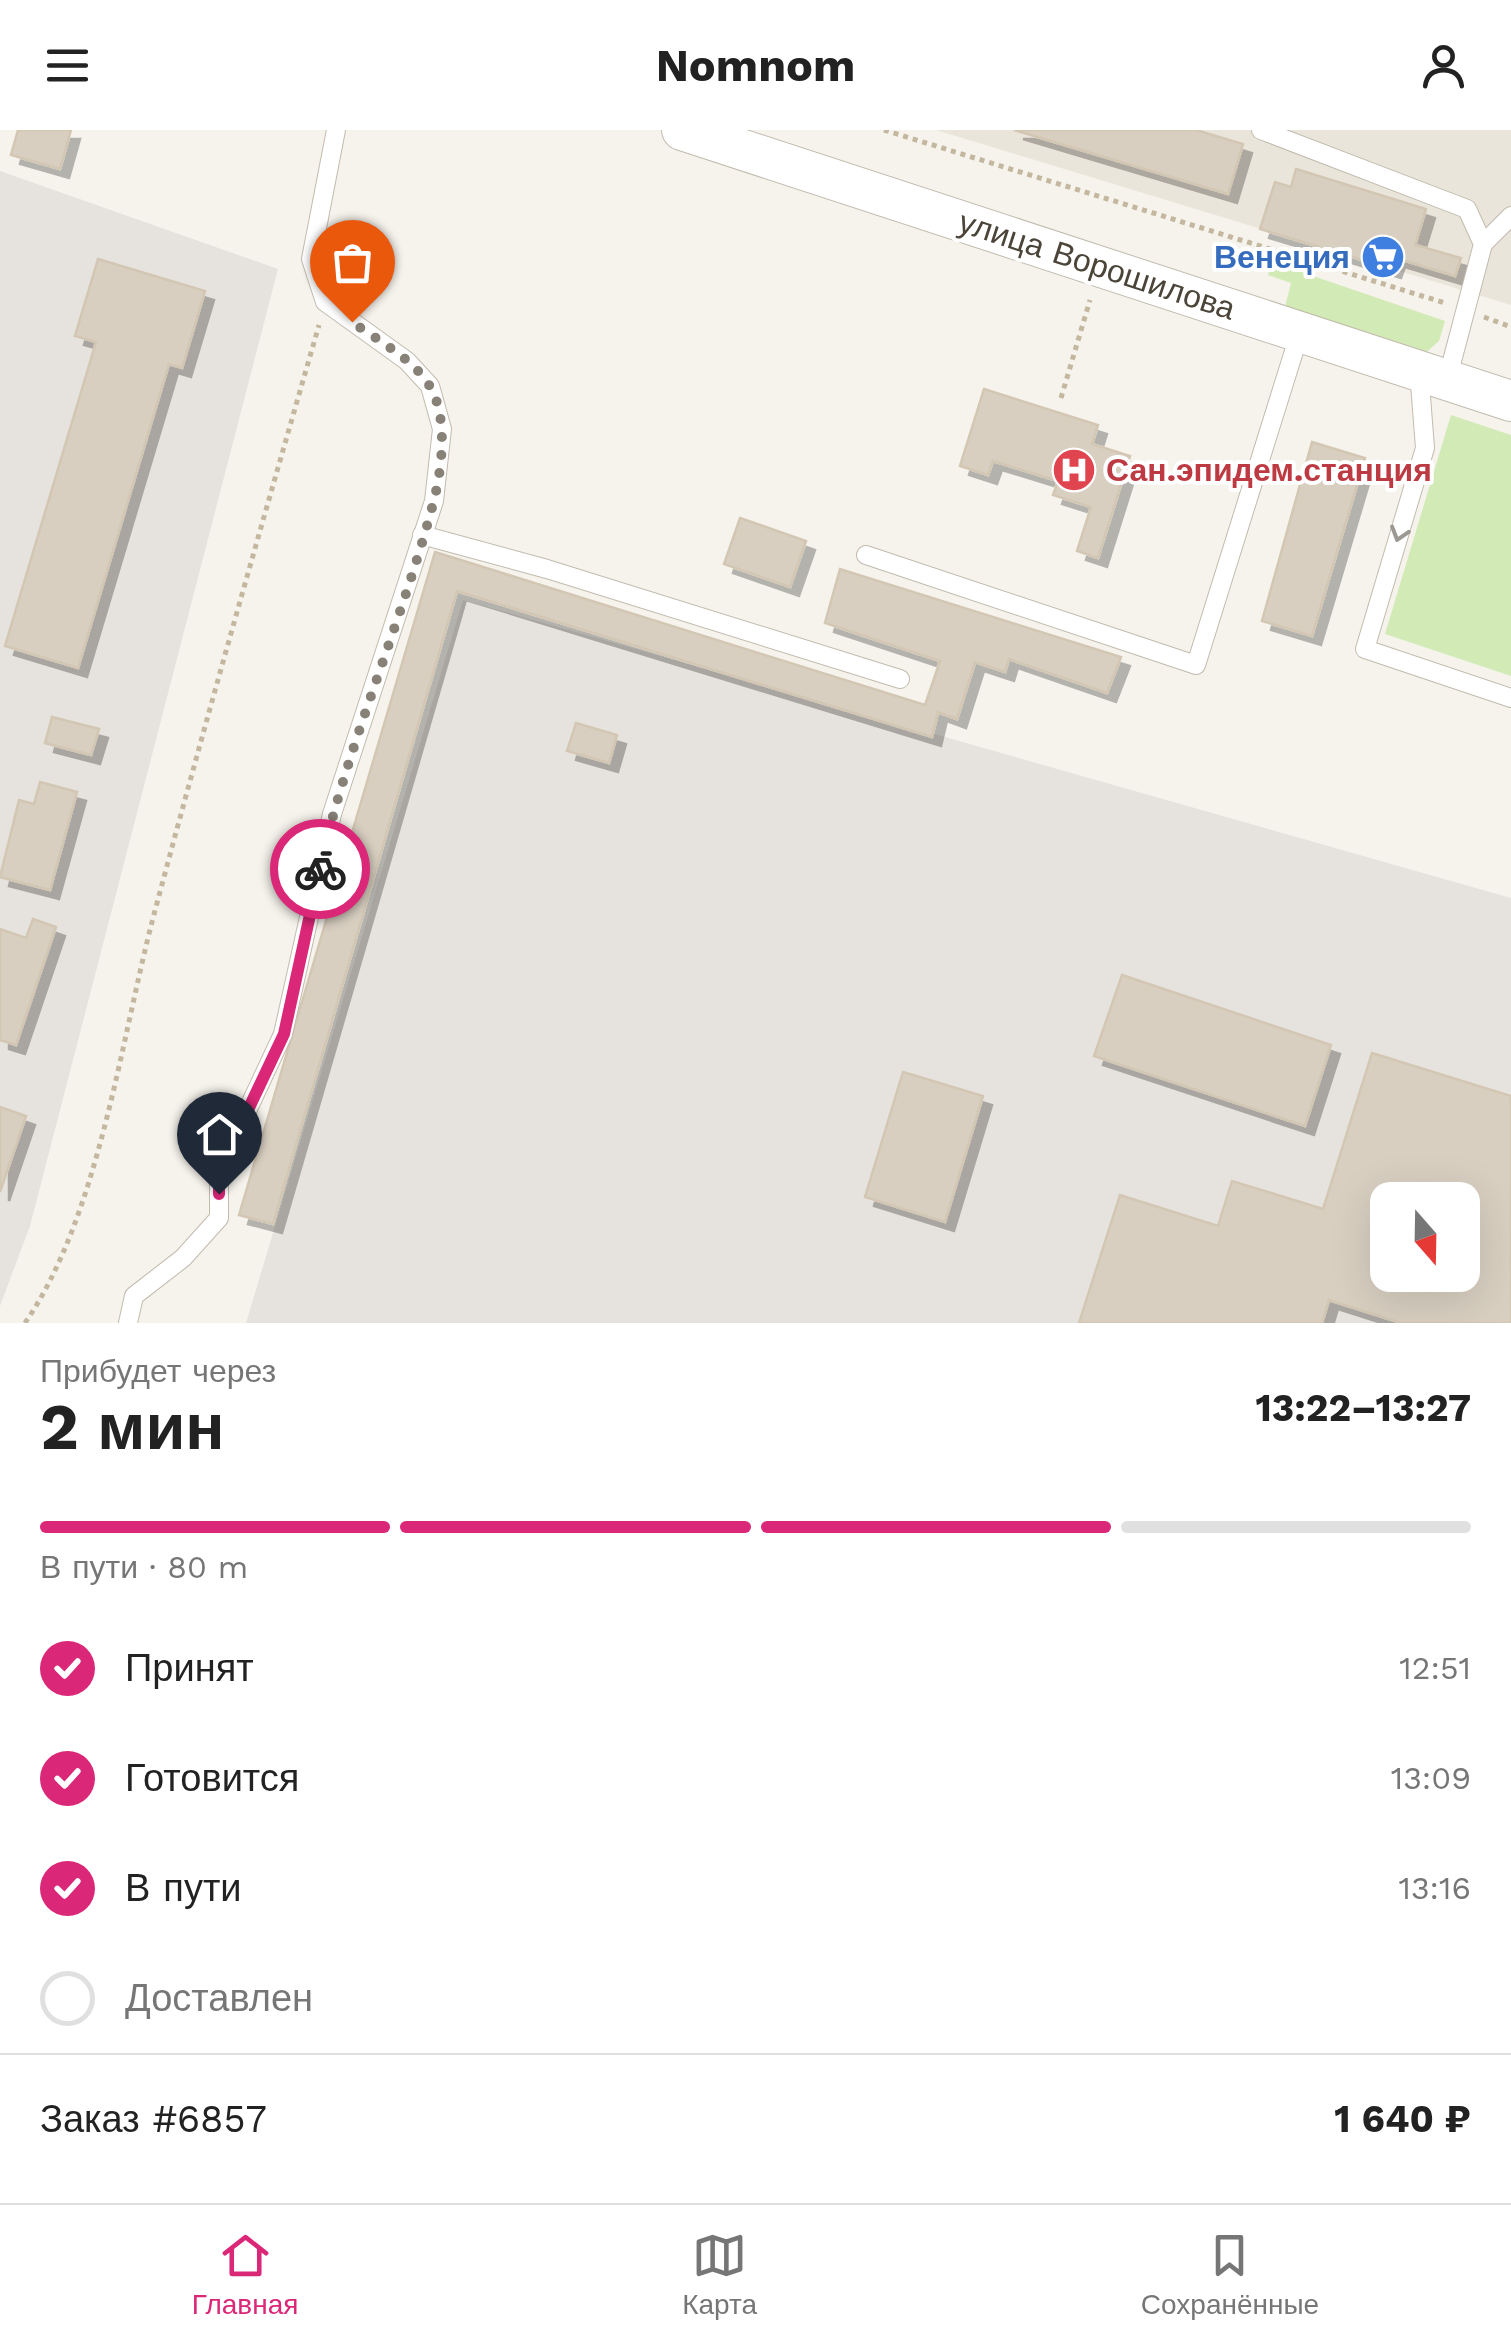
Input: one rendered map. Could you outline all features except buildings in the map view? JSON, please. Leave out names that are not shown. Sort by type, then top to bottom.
[{"type":"street","name":"улица Ворошилова","points":[[682,130],[1511,401]]},
{"type":"lane","points":[[128,1323],[134,1296],[183,1258],[219,1218],[219,1171],[284,1034],[332,814],[434,502],[442,428],[430,386],[406,361],[325,302],[310,258],[336,130]]},
{"type":"lane","points":[[1261,130],[1467,209],[1483,244]]},
{"type":"lane","points":[[1511,216],[1483,244],[1466,310],[1434,375],[1425,448],[1365,649],[1511,698]]},
{"type":"lane","points":[[866,555],[1196,665],[1300,332]]},
{"type":"lane","points":[[422,536],[547,569],[900,680]]},
{"type":"path","points":[[884,130],[1511,326]]},
{"type":"path","points":[[1061,398],[1100,266]]},
{"type":"path","points":[[25,1323],[44,1295],[89,1179],[156,906],[325,302]]},
{"type":"shaded area","points":[[936,130],[1511,130],[1511,305]]},
{"type":"shaded area","points":[[0,171],[278,269],[30,1226],[0,1306]]},
{"type":"shaded area","points":[[463,600],[1511,898],[1511,1323],[246,1323]]},
{"type":"green space","points":[[1272,262],[1445,321],[1439,341],[1422,356],[1285,307],[1291,283],[1268,275]]},
{"type":"green space","points":[[1451,415],[1511,435],[1511,676],[1385,634]]},
{"type":"way so far","points":[[320,869],[332,814],[434,502],[442,428],[430,386],[406,361],[352,322]]},
{"type":"place","name":"Венеция","points":[[1383,257]]},
{"type":"place","name":"Сан.эпидем.станция","points":[[1074,470]]},
{"type":"route","points":[[219,1194],[219,1171],[284,1034],[320,869]]}]
